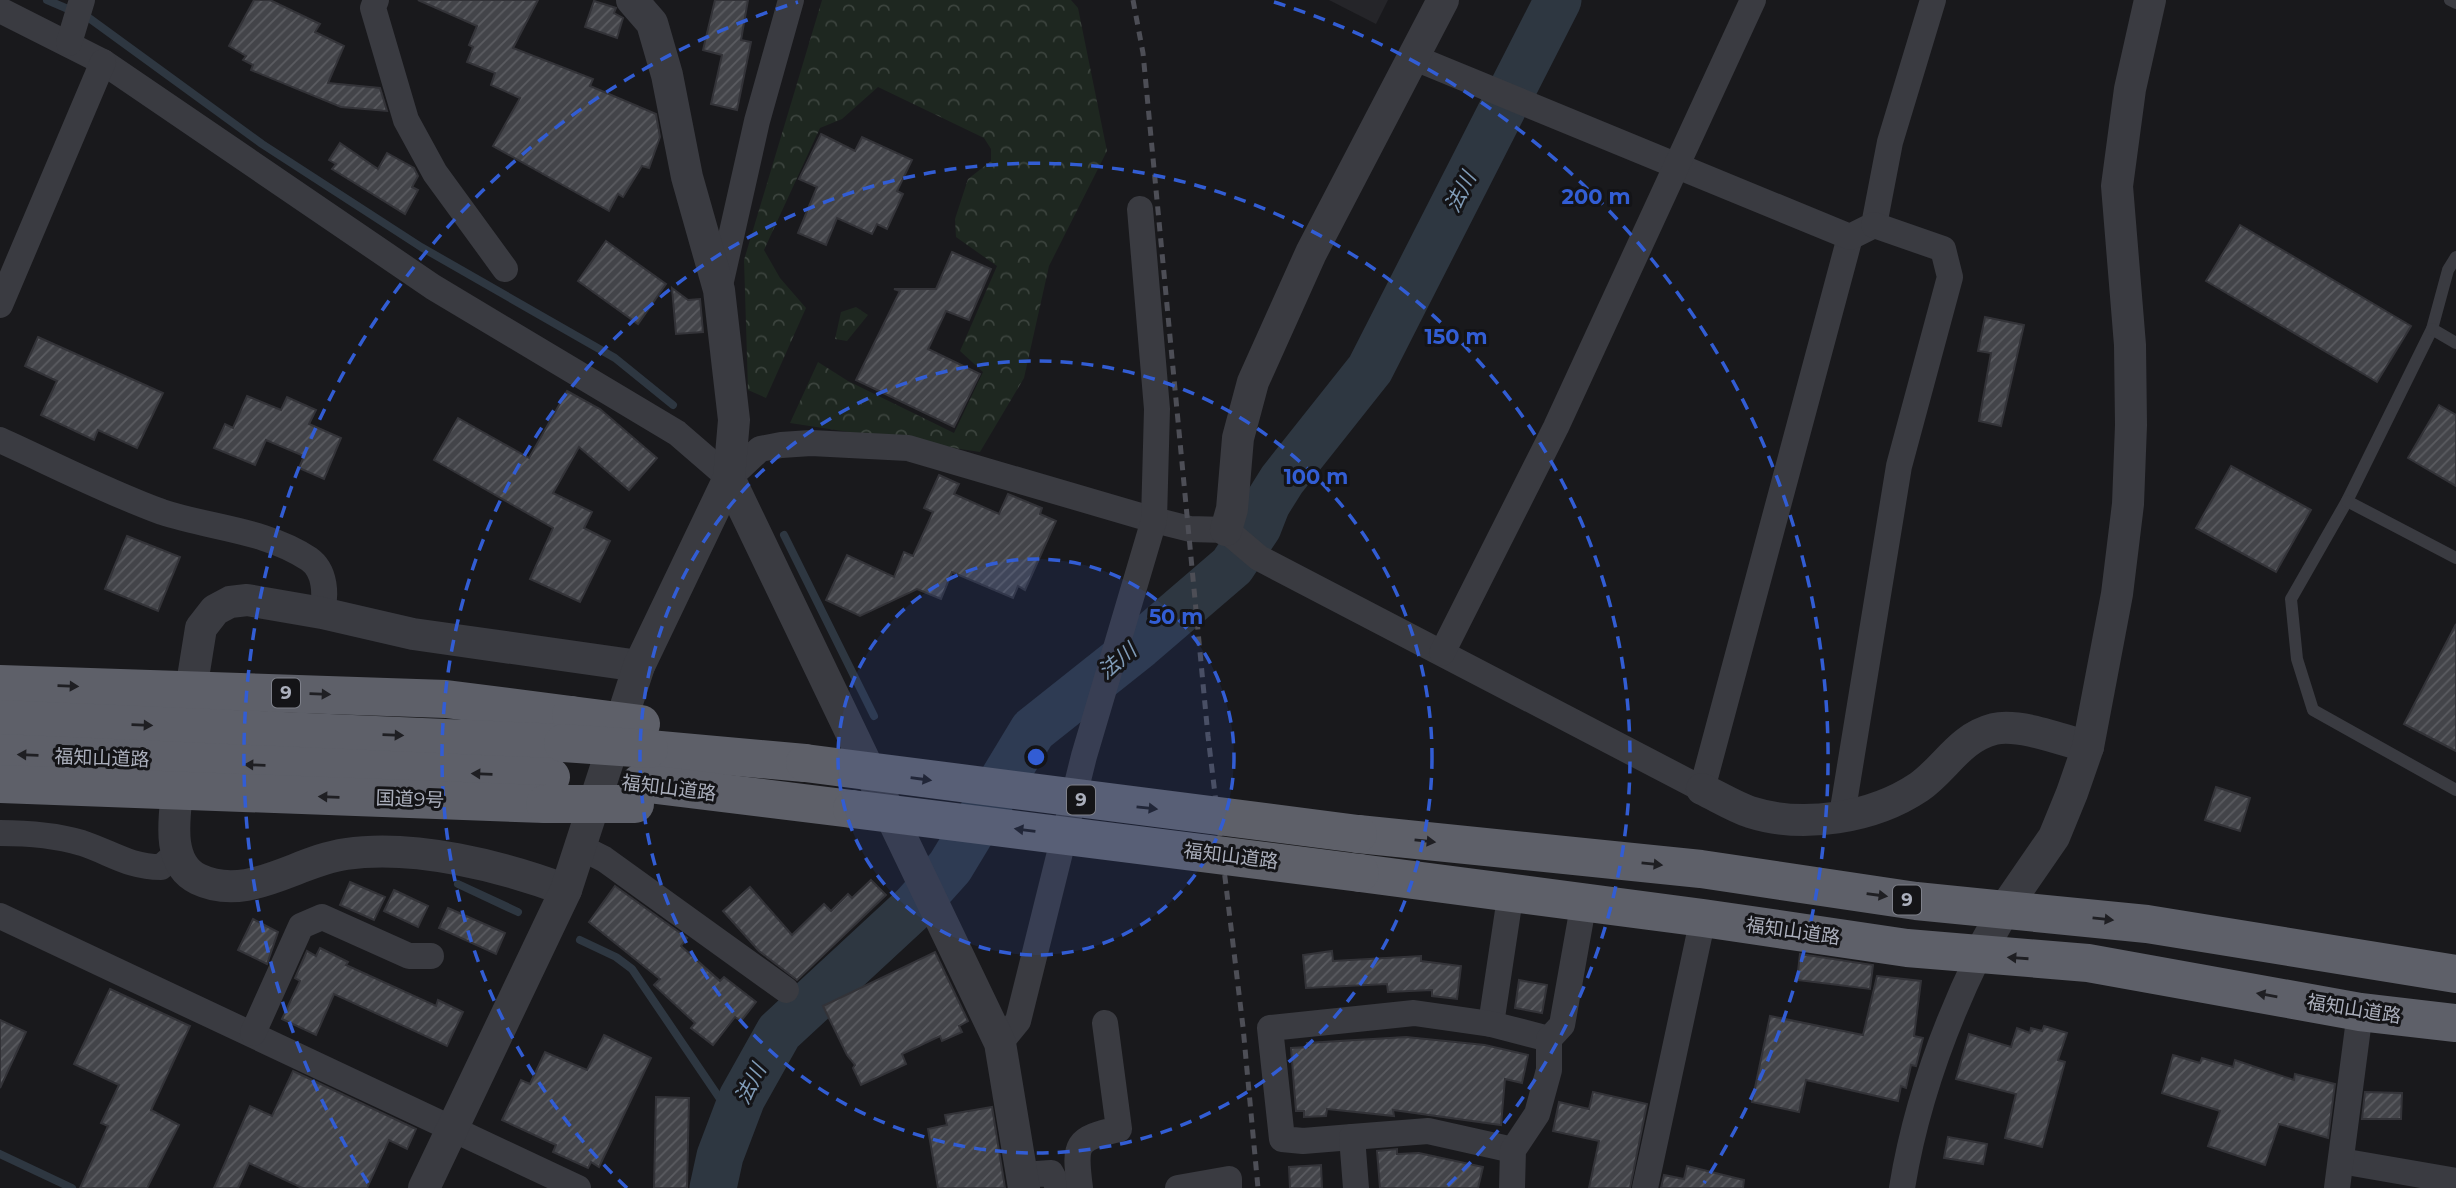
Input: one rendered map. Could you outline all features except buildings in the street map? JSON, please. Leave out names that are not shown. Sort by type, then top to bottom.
[{"type":"highway","name":"国道9号","points":[[0,684],[446,699],[557,760],[644,765],[835,808]]},
{"type":"highway","name":"福知山道路","points":[[0,719],[557,760]]},
{"type":"highway","name":"福知山道路","points":[[0,753],[557,760]]},
{"type":"highway","name":"国道9号","points":[[0,784],[177,792],[557,760],[644,765],[754,759]]},
{"type":"highway","name":"福知山道路","points":[[754,759],[1358,834],[1701,869],[1916,901],[2147,924],[2456,974]]},
{"type":"highway","name":"福知山道路","points":[[835,808],[1511,891],[1979,956],[2088,963],[2360,1012],[2456,1023]]},
{"type":"street","points":[[376,0],[373,8],[406,120],[435,173],[505,269]]},
{"type":"street","points":[[632,0],[652,23],[667,75],[687,177],[719,290],[734,420],[729,478]]},
{"type":"street","points":[[719,290],[757,121],[791,0]]},
{"type":"street","points":[[1229,533],[1238,438],[1253,382],[1311,253],[1443,0]]},
{"type":"street","points":[[1442,653],[1556,427],[1753,0]]},
{"type":"street","points":[[1874,225],[1890,142],[1933,0]]},
{"type":"street","points":[[1902,1188],[1912,1126],[1953,1008],[2005,908],[2054,837],[2088,747],[2117,594],[2128,504],[2130,345],[2118,186],[2130,89],[2150,0]]},
{"type":"street","points":[[0,10],[77,18],[103,62],[433,286],[677,433],[729,478],[1000,1043],[1024,1182],[1051,1173],[1059,1188]]},
{"type":"street","points":[[1415,58],[1850,237]]},
{"type":"street","points":[[0,305],[103,62]]},
{"type":"street","points":[[1000,1043],[1018,1021],[1103,687],[1154,520],[1157,410],[1140,209]]},
{"type":"street","points":[[1702,789],[1850,237],[1874,225],[1943,250],[1950,277],[1899,466],[1842,815]]},
{"type":"street","points":[[0,440],[162,512],[262,538],[311,560],[322,577],[326,597],[322,613]]},
{"type":"street","points":[[424,1188],[566,890],[582,848],[639,666],[729,478],[742,462],[760,449],[811,443],[908,449],[1154,520],[1190,529],[1229,533],[1259,558],[1702,789],[1750,811],[1772,816],[1795,820],[1882,808],[1921,786],[1969,739],[1996,728],[2037,732],[2088,747]]},
{"type":"street","points":[[191,690],[201,628],[215,610],[230,602],[247,600],[322,613],[413,634],[639,666]]},
{"type":"street","points":[[177,792],[176,854],[195,878],[219,887],[249,887],[305,864],[346,854],[404,851],[529,876],[566,890]]},
{"type":"street","points":[[0,833],[34,833],[83,844],[138,867],[161,867],[176,854]]},
{"type":"street","points":[[582,848],[604,859],[786,990]]},
{"type":"street","points":[[1490,1024],[1511,891]]},
{"type":"street","points":[[1512,1188],[1513,1150],[1537,1114],[1549,1070],[1549,1040],[1562,1025],[1584,901]]},
{"type":"street","points":[[0,916],[578,1188]]},
{"type":"street","points":[[253,1033],[301,926],[322,917],[409,956],[431,956]]},
{"type":"street","points":[[1644,1188],[1703,918]]},
{"type":"street","points":[[2337,1188],[2360,1012]]},
{"type":"street","points":[[1513,1150],[1428,1131],[1303,1141],[1282,1139],[1270,1028],[1414,1013],[1490,1024],[1549,1040]]},
{"type":"street","points":[[1080,1188],[1076,1157],[1078,1147],[1090,1136],[1119,1129],[1105,1023]]},
{"type":"street","points":[[1352,1137],[1356,1188]]},
{"type":"street","points":[[2341,1161],[2456,1181]]},
{"type":"street","points":[[1178,1188],[1229,1179],[1229,1188]]},
{"type":"lane","points":[[2450,0],[2456,3]]},
{"type":"lane","points":[[2456,257],[2448,270],[2432,329],[2347,500],[2291,598],[2297,659],[2313,710],[2456,790]]},
{"type":"lane","points":[[2432,329],[2456,343]]},
{"type":"lane","points":[[2347,500],[2456,558]]},
{"type":"shaded area","points":[[1329,0],[1388,0],[1376,24]]},
{"type":"green space","points":[[822,0],[1071,0],[1078,8],[1107,151],[1049,266],[1024,378],[980,452],[790,423],[818,362],[848,381],[954,433],[983,372],[960,351],[997,266],[956,237],[955,219],[968,179],[991,161],[991,149],[984,138],[878,87],[842,119],[820,128],[764,250],[780,278],[806,308],[766,398],[748,390],[744,260]]},
{"type":"green space","points":[[856,307],[868,315],[847,341],[835,339],[841,312]]},
{"type":"waterway","points":[[47,0],[89,18],[262,144],[421,247],[615,358],[673,405]]},
{"type":"waterway","name":"法川","points":[[713,1188],[720,1156],[742,1098],[779,1032],[915,906],[950,867],[1033,730],[1140,645],[1232,566],[1258,527],[1267,504],[1282,480],[1370,369],[1558,0]]},
{"type":"waterway","points":[[784,535],[874,716]]},
{"type":"waterway","points":[[944,861],[950,867]]},
{"type":"waterway","points":[[458,884],[518,912]]},
{"type":"waterway","points":[[580,940],[616,957],[632,969],[733,1118]]},
{"type":"waterway","points":[[0,1154],[72,1188]]},
{"type":"railway","points":[[1133,0],[1143,53],[1208,736],[1243,1027],[1258,1188]]}]
